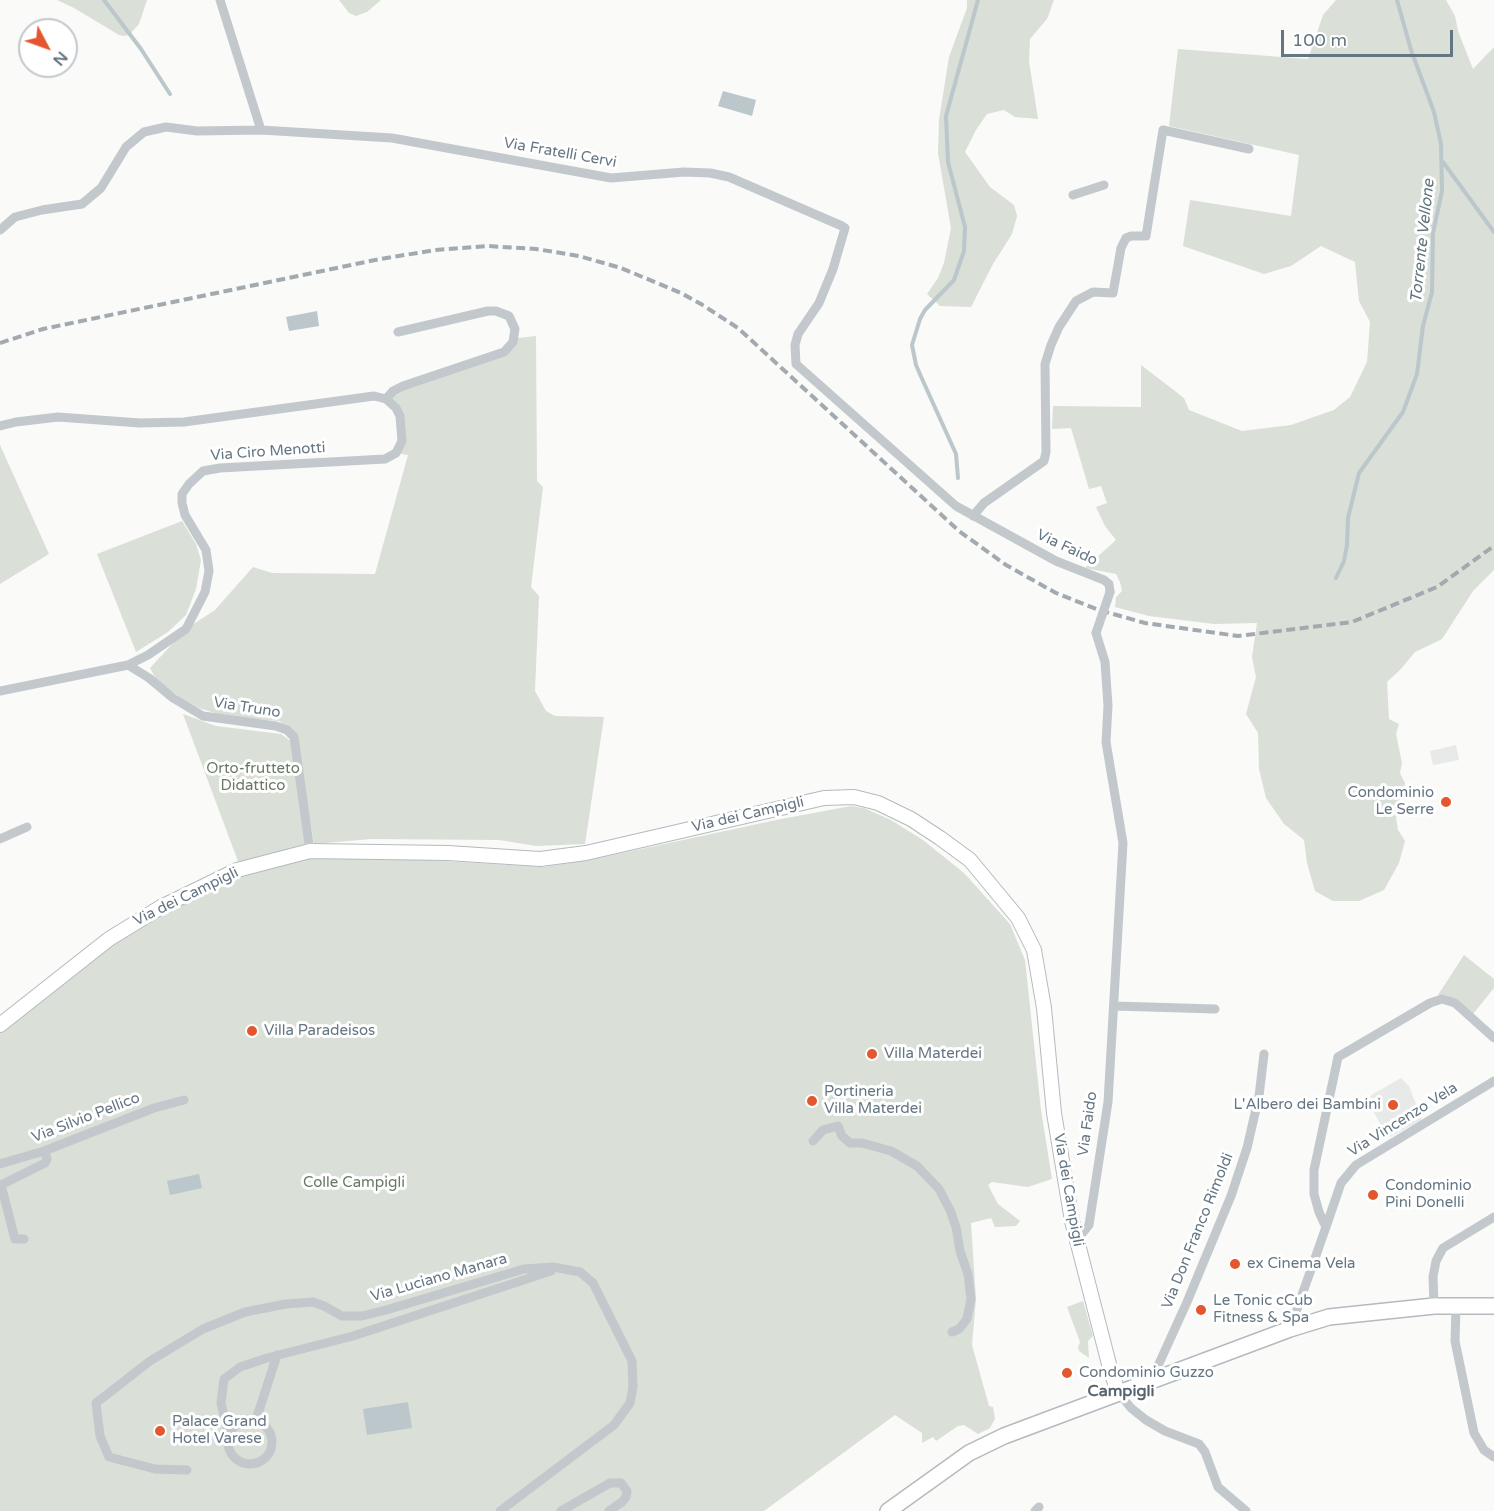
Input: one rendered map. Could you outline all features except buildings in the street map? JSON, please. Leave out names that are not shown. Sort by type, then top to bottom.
[{"type":"main road","points":[[888,1511],[969,1453],[1004,1436],[1290,1329],[1329,1317],[1434,1306],[1494,1306]]},
{"type":"street","points":[[220,0],[261,130]]},
{"type":"street","name":"Via Fratelli Cervi","points":[[0,230],[15,217],[82,204],[101,188],[126,147],[144,132],[165,127],[197,131],[261,130],[392,138],[611,178],[688,172],[719,175],[845,228]]},
{"type":"street","points":[[973,516],[984,503],[1044,460],[1046,453],[1045,364],[1051,345],[1059,327],[1077,301],[1094,292],[1113,293],[1125,238],[1146,236],[1163,130],[1250,149]]},
{"type":"street","points":[[1073,195],[1104,185]]},
{"type":"street","name":"Via Faido","points":[[845,228],[833,269],[819,303],[798,334],[795,345],[796,364],[956,506],[1056,561],[1109,584],[1110,592],[1096,633],[1105,662],[1108,706],[1106,742],[1123,841],[1108,1101],[1089,1225],[1076,1241]]},
{"type":"street","points":[[0,426],[58,417],[140,423],[184,422],[374,396],[386,399],[393,391],[403,386],[504,352],[513,342],[515,329],[509,316],[496,311],[488,311],[398,332]]},
{"type":"street","name":"Via Ciro Menotti","points":[[0,691],[128,665],[148,655],[186,629],[204,592],[209,571],[206,550],[185,515],[182,503],[182,494],[189,484],[203,471],[220,468],[391,457],[400,448],[402,441],[400,416],[396,408],[386,399]]},
{"type":"street","name":"Via Truno","points":[[128,665],[173,698],[203,716],[276,726],[287,730],[294,737],[310,851]]},
{"type":"street","name":"Via dei Campigli","points":[[0,1024],[109,939],[161,907],[237,870],[310,851],[448,853],[540,859],[586,853],[824,798],[854,797],[878,803],[908,818],[970,860],[1018,918],[1034,950],[1044,1008],[1054,1113],[1076,1241],[1118,1392]]},
{"type":"street","points":[[0,838],[27,827]]},
{"type":"street","points":[[1326,1227],[1318,1212],[1314,1194],[1314,1170],[1338,1057],[1430,1003],[1442,999],[1455,1003],[1494,1038]]},
{"type":"street","points":[[1114,1006],[1215,1009]]},
{"type":"street","name":"Via Don Franco Rimoldi","points":[[1152,1379],[1231,1196],[1250,1138],[1259,1096],[1264,1054]]},
{"type":"street","name":"Via Vincenzo Vela","points":[[1290,1329],[1341,1184],[1356,1166],[1494,1081]]},
{"type":"street","name":"Via Silvio Pellico","points":[[0,1164],[44,1151],[154,1107],[184,1100]]},
{"type":"street","points":[[813,1141],[824,1130],[838,1126],[842,1136],[850,1143],[862,1143],[891,1151],[917,1166],[939,1189],[956,1227],[960,1251],[968,1274],[971,1299],[967,1319],[959,1329],[952,1332]]},
{"type":"street","name":"Via Silvio Pellico","points":[[24,1239],[15,1239],[1,1185],[45,1163],[47,1159],[44,1151]]},
{"type":"street","points":[[1434,1306],[1433,1277],[1436,1261],[1443,1248],[1494,1217]]},
{"type":"street","name":"Via Luciano Manara","points":[[187,1470],[155,1469],[109,1457],[100,1436],[96,1404],[150,1361],[203,1329],[245,1312],[286,1304],[313,1302],[342,1316],[362,1316],[514,1272],[534,1268],[559,1268],[580,1272],[593,1282],[632,1361],[633,1388],[630,1403],[614,1425],[500,1511]]},
{"type":"street","name":"Via Luciano Manara","points":[[256,1420],[268,1428],[273,1440],[269,1454],[265,1459],[252,1464],[239,1461],[230,1451],[221,1403],[224,1379],[240,1367],[353,1336],[559,1268]]},
{"type":"street","points":[[1456,1307],[1455,1341],[1474,1432],[1484,1450],[1494,1457]]},
{"type":"street","points":[[228,1437],[236,1425],[249,1419],[256,1420],[277,1356]]},
{"type":"street","points":[[1118,1392],[1131,1408],[1146,1420],[1165,1431],[1199,1444],[1205,1452],[1218,1487],[1246,1511]]},
{"type":"street","points":[[561,1511],[610,1483],[621,1483],[625,1486],[626,1497],[609,1511]]},
{"type":"shaded area","points":[[723,91],[756,100],[752,116],[718,106]]},
{"type":"shaded area","points":[[317,311],[319,326],[289,331],[286,317]]},
{"type":"shaded area","points":[[1456,745],[1459,760],[1433,765],[1430,751]]},
{"type":"shaded area","name":"L'Albero dei Bambini","points":[[1401,1078],[1409,1086],[1422,1120],[1388,1138],[1367,1100]]},
{"type":"shaded area","points":[[199,1174],[202,1188],[170,1195],[167,1181]]},
{"type":"shaded area","points":[[408,1402],[412,1428],[367,1435],[363,1409]]},
{"type":"green space","points":[[57,0],[147,0],[139,24],[129,35],[124,36]]},
{"type":"green space","points":[[339,0],[381,0],[367,12],[356,16],[349,13]]},
{"type":"green space","points":[[967,0],[1054,0],[1047,19],[1030,39],[1029,61],[1038,119],[1015,117],[1004,110],[987,114],[965,152],[990,187],[1014,205],[1017,216],[1012,234],[993,264],[971,307],[940,306],[927,294],[938,278],[944,263],[951,228],[938,153],[939,120],[949,57],[967,8]]},
{"type":"green space","points":[[1336,0],[1446,0],[1455,16],[1458,31],[1473,69],[1494,47],[1494,570],[1473,591],[1442,639],[1415,652],[1387,682],[1389,719],[1399,724],[1396,734],[1402,763],[1400,773],[1405,783],[1396,818],[1398,830],[1405,841],[1399,863],[1384,890],[1359,901],[1333,901],[1315,891],[1307,863],[1304,840],[1284,824],[1266,798],[1259,769],[1258,733],[1246,714],[1256,677],[1252,657],[1257,623],[1214,624],[1149,616],[1115,607],[1116,597],[1122,591],[1116,574],[1085,568],[1116,540],[1105,526],[1096,507],[1107,503],[1101,486],[1089,489],[1071,428],[1052,429],[1053,406],[1141,407],[1141,365],[1184,398],[1189,410],[1242,431],[1291,425],[1334,410],[1350,397],[1367,362],[1370,322],[1359,301],[1355,262],[1321,246],[1291,266],[1264,274],[1183,246],[1190,200],[1291,216],[1299,155],[1169,126],[1178,49],[1308,59],[1323,15]]},
{"type":"green space","points":[[536,336],[537,481],[543,487],[531,587],[539,596],[535,691],[546,711],[555,716],[604,717],[585,844],[536,846],[499,840],[371,839],[314,844],[296,733],[279,721],[227,717],[199,708],[156,679],[150,668],[186,629],[215,610],[253,567],[272,573],[375,574],[408,455],[396,453],[400,416],[386,399],[393,391],[504,352],[518,338]]},
{"type":"green space","points":[[0,445],[49,554],[0,584]]},
{"type":"green space","points":[[182,521],[196,544],[201,560],[196,589],[186,615],[168,632],[136,652],[97,554]]},
{"type":"green space","name":"Orto-frutteto Didattico","points":[[183,714],[216,726],[281,734],[292,742],[309,847],[239,864]]},
{"type":"green space","name":"Colle Campigli","points":[[851,806],[864,808],[891,820],[923,840],[964,873],[1010,924],[1025,960],[1041,1110],[1052,1179],[1028,1187],[992,1182],[988,1185],[998,1204],[1020,1221],[1016,1226],[995,1227],[991,1218],[971,1223],[976,1299],[972,1345],[989,1406],[993,1407],[995,1419],[990,1428],[978,1434],[964,1425],[958,1426],[936,1441],[933,1437],[922,1443],[922,1433],[895,1415],[764,1511],[0,1511],[0,1033],[122,934],[238,874],[314,853],[543,867],[590,860]]},
{"type":"green space","points":[[1464,955],[1494,979],[1494,988],[1473,1014],[1455,1000],[1445,995],[1438,995]]},
{"type":"green space","points":[[1083,1301],[1093,1336],[1088,1341],[1089,1358],[1079,1351],[1080,1342],[1067,1307]]},
{"type":"waterway","points":[[104,0],[141,49],[170,94]]},
{"type":"waterway","points":[[958,478],[956,454],[916,365],[912,345],[920,319],[925,310],[954,280],[964,251],[965,227],[948,162],[946,116],[978,0]]},
{"type":"waterway","name":"Torrente Vellone","points":[[1336,578],[1344,561],[1348,518],[1359,473],[1403,412],[1417,374],[1423,326],[1432,292],[1433,233],[1442,191],[1441,144],[1434,112],[1411,50],[1397,0]]},
{"type":"waterway","points":[[1443,162],[1494,232]]},
{"type":"railway","points":[[0,343],[43,329],[380,259],[436,250],[488,246],[536,249],[579,256],[621,268],[681,293],[701,304],[738,328],[959,531],[1006,565],[1056,593],[1099,610],[1145,623],[1238,636],[1352,622],[1437,587],[1494,546]]},
{"type":"place","name":"Condominio Le Serre","points":[[1446,802]]},
{"type":"place","name":"Villa Paradeisos","points":[[252,1031]]},
{"type":"place","name":"Villa Materdei","points":[[872,1054]]},
{"type":"place","name":"Portineria Villa Materdei","points":[[812,1101]]},
{"type":"place","name":"L'Albero dei Bambini","points":[[1393,1105]]},
{"type":"place","name":"Condominio Pini Donelli","points":[[1373,1195]]},
{"type":"place","name":"ex Cinema Vela","points":[[1235,1264]]},
{"type":"place","name":"Le Tonic cCub Fitness & Spa","points":[[1201,1310]]},
{"type":"place","name":"Condominio Guzzo","points":[[1067,1373]]},
{"type":"place","name":"Palace Grand Hotel Varese","points":[[160,1431]]},
{"type":"district","name":"Campigli","points":[[1121,1392]]}]
